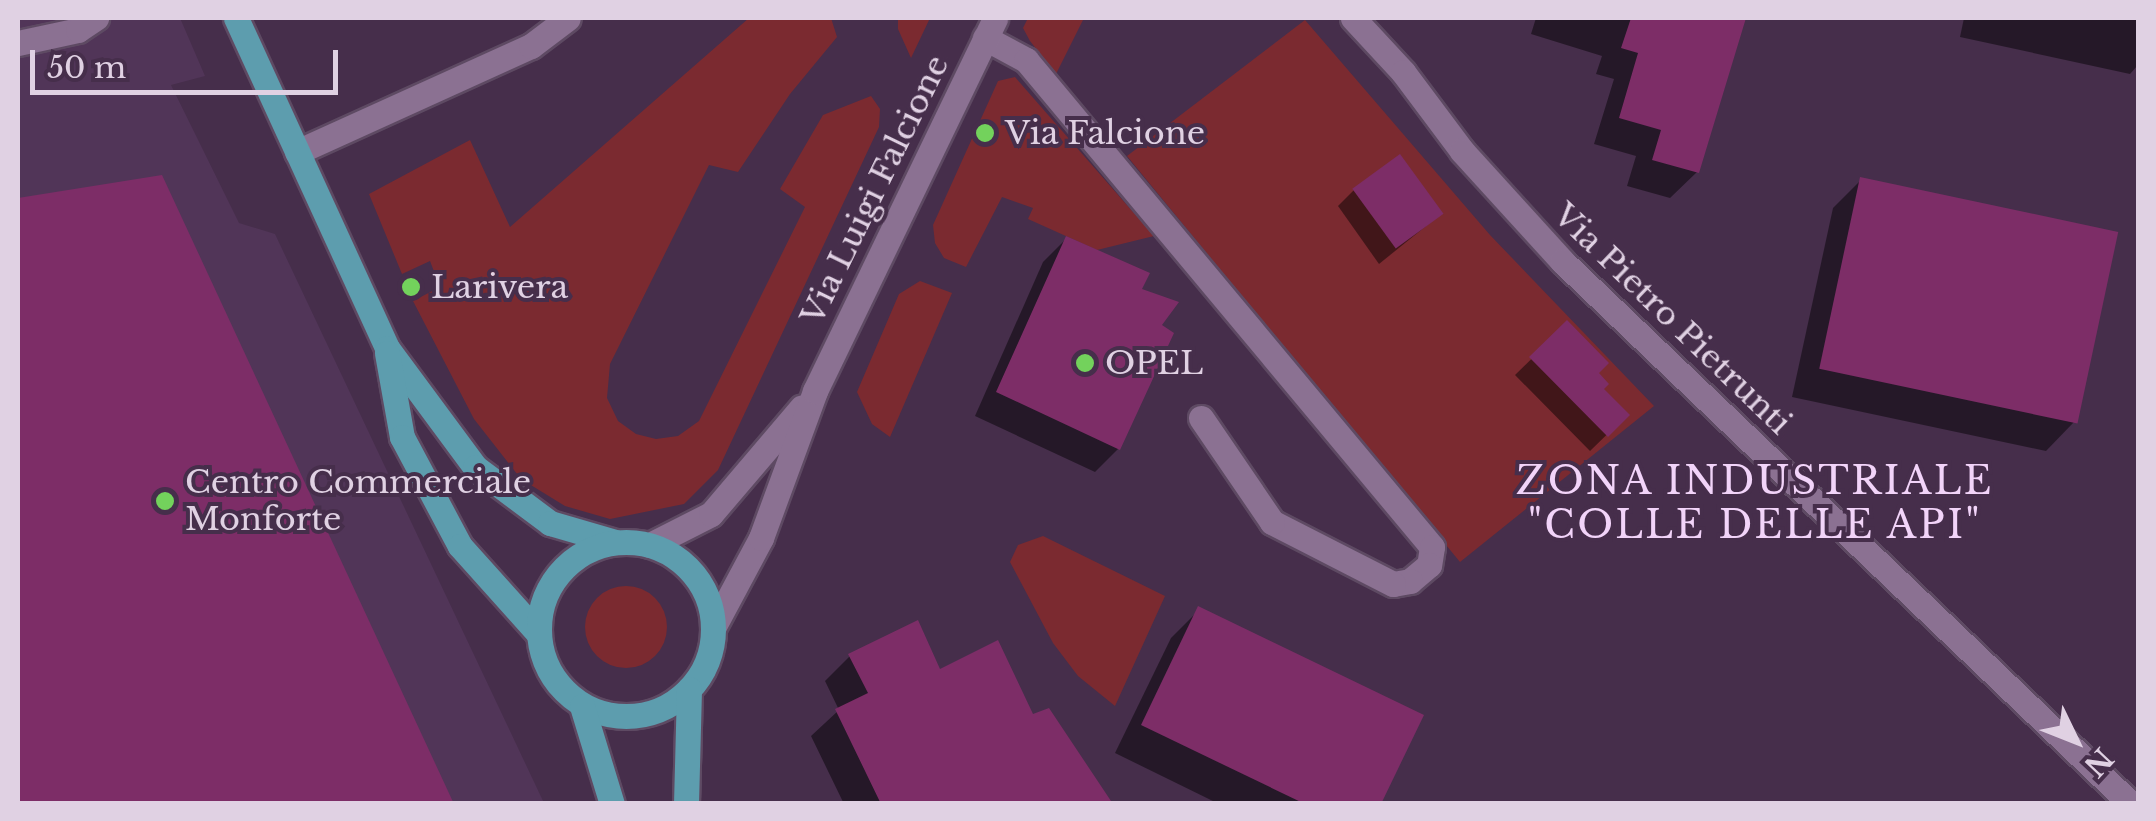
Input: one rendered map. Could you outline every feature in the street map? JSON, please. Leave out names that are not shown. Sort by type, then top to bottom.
[{"type":"main road","points":[[236,18],[386,348],[475,467],[550,523],[615,542],[650,545],[675,556],[695,575],[708,600],[714,626],[708,660],[690,689],[675,702],[638,716],[619,717],[582,706],[559,686],[544,662],[538,633],[542,601],[559,572],[584,552],[615,542]]},
{"type":"main road","points":[[386,348],[402,437],[460,546],[538,633]]},
{"type":"main road","points":[[686,804],[690,689]]},
{"type":"main road","points":[[582,706],[612,804]]},
{"type":"street","points":[[18,43],[78,30],[96,18]]},
{"type":"street","points":[[297,152],[532,46],[568,18]]},
{"type":"street","name":"Via Pietro Pietrunti","points":[[1353,18],[1402,72],[1462,151],[1562,261],[2131,804]]},
{"type":"street","name":"Via Pietro Pietrunti","points":[[1381,18],[1402,72]]},
{"type":"street","points":[[990,28],[1026,60],[1432,547],[1429,564],[1410,581],[1393,584],[1272,522],[1201,418]]},
{"type":"street","name":"Via Luigi Falcione","points":[[714,626],[760,538],[815,392],[990,28]]},
{"type":"street","name":"Via Luigi Falcione","points":[[650,545],[711,514],[815,392]]},
{"type":"shaded area","name":"Centro Commerciale Monforte","points":[[18,18],[180,18],[205,76],[171,85],[239,223],[275,234],[544,803],[18,803]]},
{"type":"shaded area","points":[[749,18],[831,18],[837,37],[790,94],[738,172],[709,165],[610,364],[607,398],[618,421],[636,434],[656,439],[678,436],[699,421],[805,207],[780,189],[823,115],[871,96],[880,109],[879,127],[718,470],[684,504],[610,519],[565,506],[521,479],[474,419],[413,301],[440,287],[430,261],[402,274],[369,194],[470,140],[510,227]]},
{"type":"shaded area","points":[[898,18],[930,18],[911,58],[898,29]]},
{"type":"shaded area","points":[[1028,18],[1084,18],[1056,74],[1023,28]]},
{"type":"shaded area","points":[[1305,20],[1490,235],[1654,406],[1460,562],[1127,156]]},
{"type":"shaded area","points":[[1015,77],[1154,236],[1097,250],[1028,219],[1033,208],[1002,197],[966,267],[944,258],[935,243],[933,225],[998,81]]},
{"type":"shaded area","points":[[920,281],[952,293],[890,437],[872,424],[857,392],[899,294]]},
{"type":"shaded area","points":[[1043,536],[1165,596],[1115,706],[1078,676],[1053,643],[1010,562],[1018,545]]},
{"type":"shaded area","points":[[618,586],[634,586],[660,604],[667,627],[664,643],[655,656],[634,668],[618,668],[592,650],[585,635],[585,619],[603,593]]},
{"type":"building","points":[[1631,18],[1746,18],[1699,173],[1652,160],[1661,130],[1619,118],[1638,53],[1621,48]]},
{"type":"building","points":[[1400,154],[1443,214],[1396,249],[1352,189]]},
{"type":"building","name":"Centro Commerciale Monforte","points":[[162,175],[454,804],[18,804],[18,198]]},
{"type":"building","points":[[1860,177],[2118,232],[2077,424],[1819,369]]},
{"type":"building","name":"OPEL","points":[[1066,236],[1150,273],[1142,289],[1179,302],[1162,325],[1174,333],[1120,450],[996,392]]},
{"type":"building","points":[[1567,320],[1609,363],[1599,373],[1609,384],[1604,389],[1630,415],[1608,437],[1529,357]]},
{"type":"building","points":[[1198,606],[1424,715],[1381,804],[1305,804],[1141,725]]},
{"type":"building","points":[[918,620],[940,669],[998,640],[1033,714],[1049,708],[1113,804],[881,804],[835,709],[868,693],[848,654]]},
{"type":"place","name":"Via Falcione","points":[[985,133]]},
{"type":"place","name":"Larivera","points":[[411,287]]},
{"type":"place","name":"OPEL","points":[[1085,363]]},
{"type":"place","name":"Centro Commerciale Monforte","points":[[165,501]]},
{"type":"district","name":"ZONA INDUSTRIALE \"COLLE DELLE API\"","points":[[1755,503]]}]
